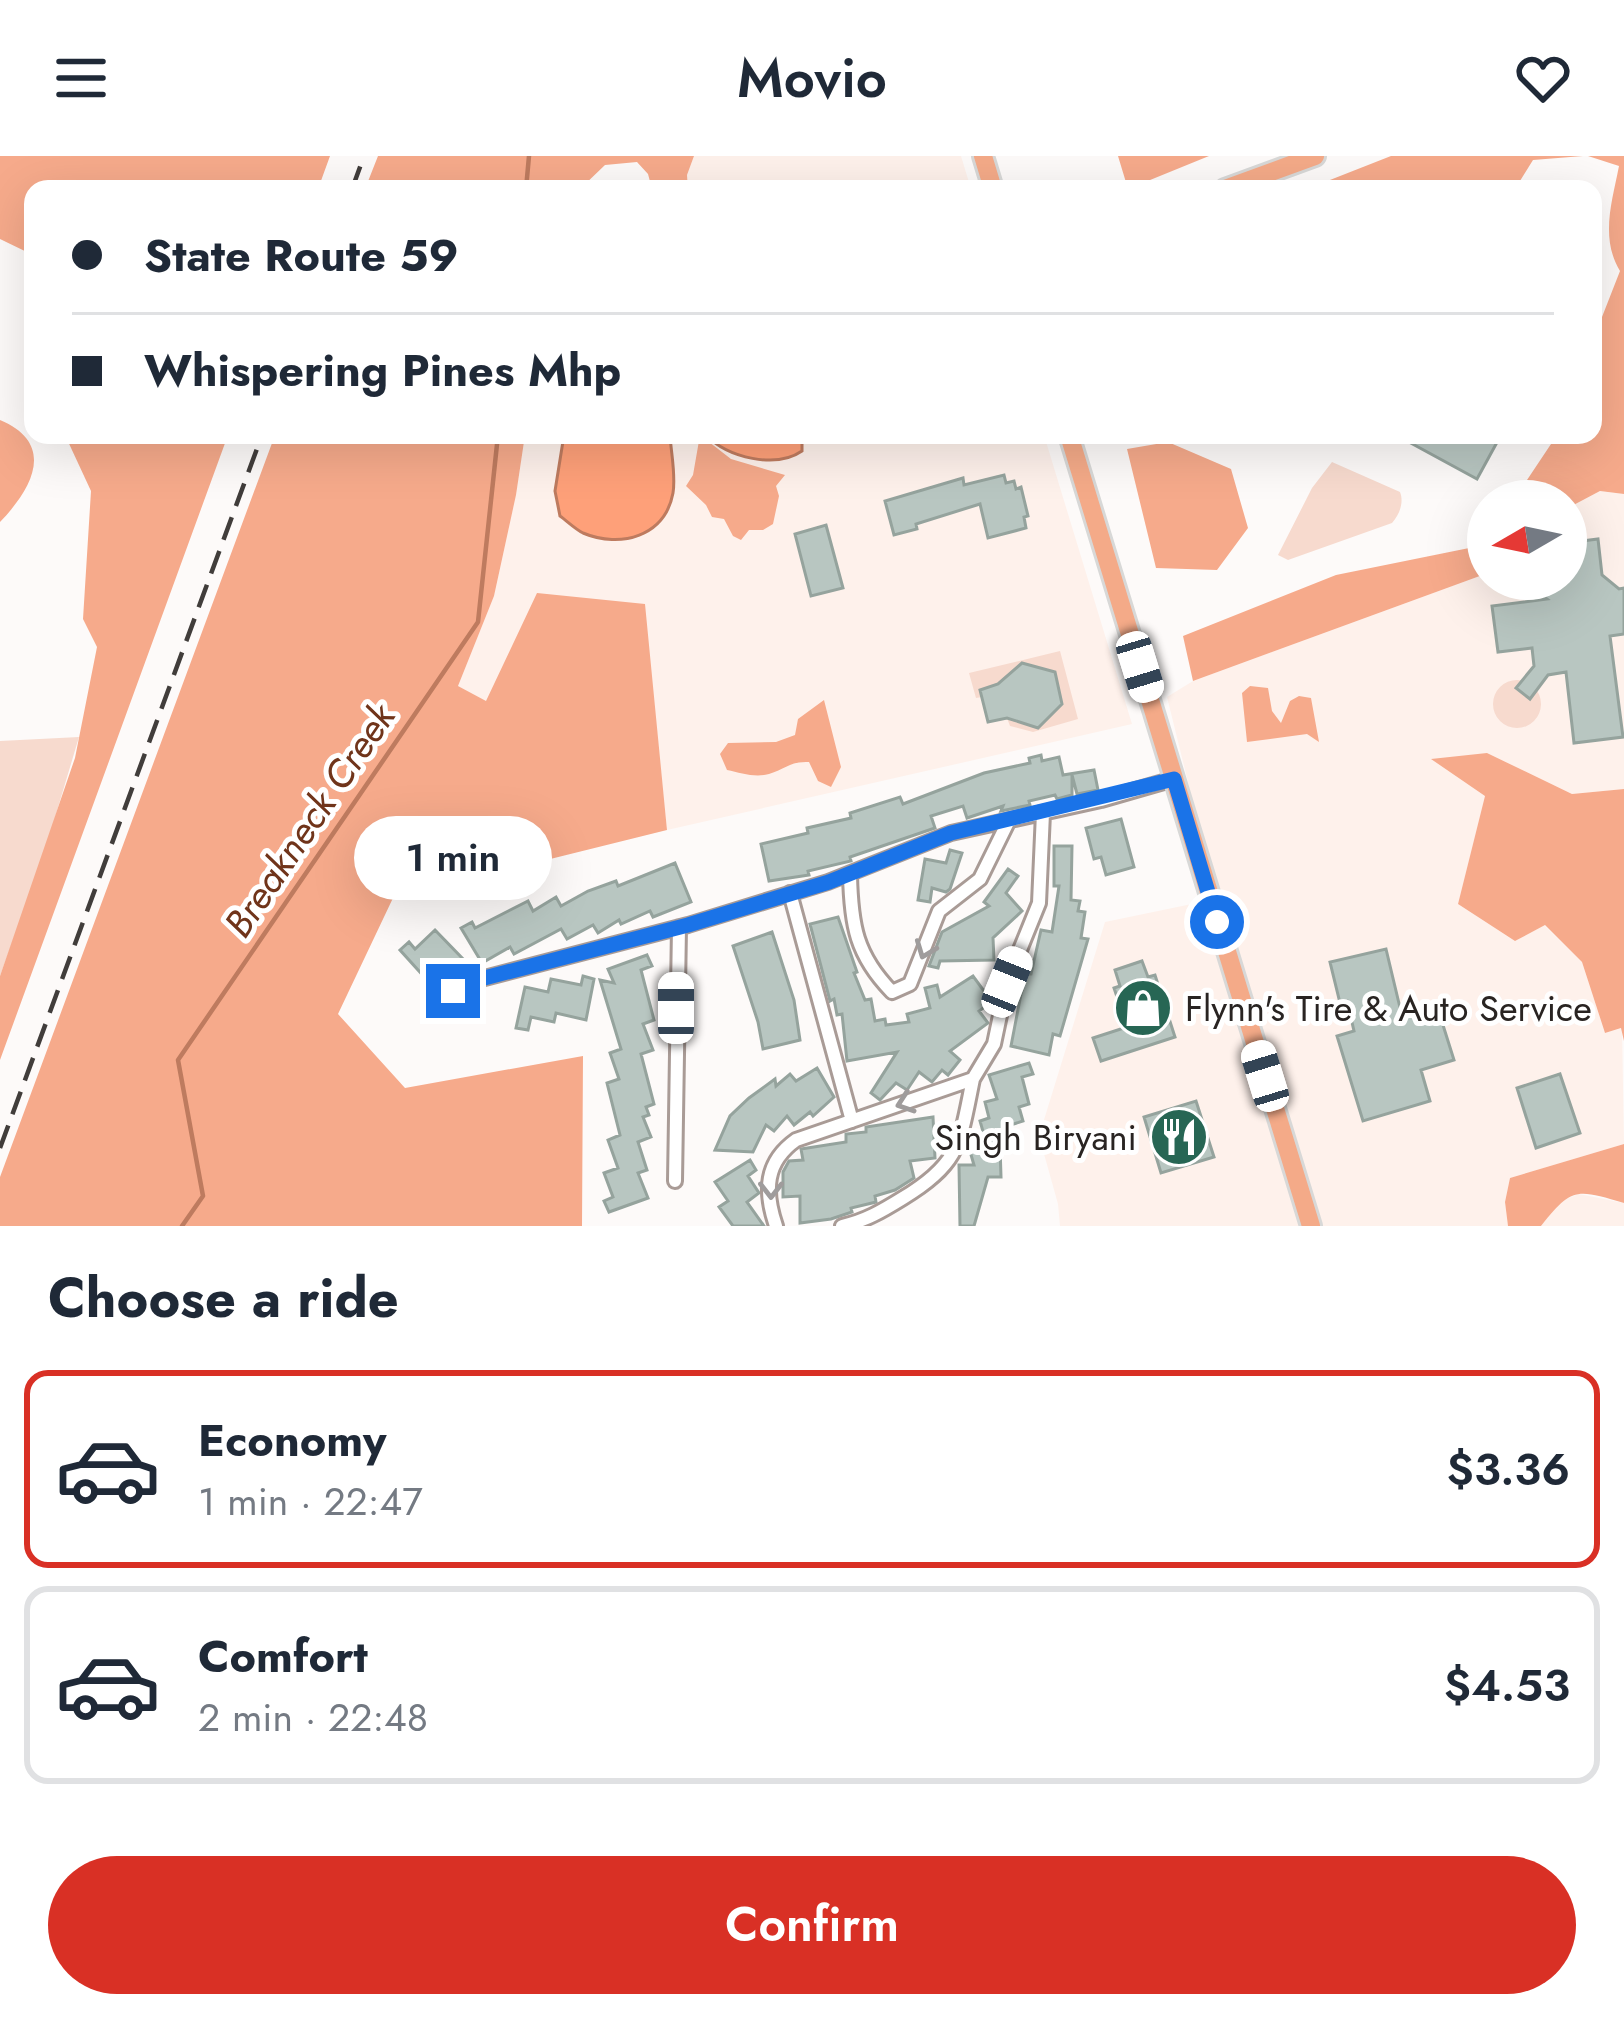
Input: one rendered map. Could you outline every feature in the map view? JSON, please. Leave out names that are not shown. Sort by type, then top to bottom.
[{"type":"main road","points":[[1250,180],[1315,156]]},
{"type":"main road","points":[[1072,444],[1311,1226]]},
{"type":"street","points":[[453,991],[850,874],[951,833],[1174,779]]},
{"type":"street","points":[[842,1226],[866,1221],[935,1179],[952,1158],[962,1136],[973,1079],[994,1044],[1007,982],[1040,903],[1042,813]]},
{"type":"street","points":[[850,874],[851,921],[869,969],[892,992],[910,984],[939,911],[980,879],[1009,820]]},
{"type":"street","points":[[790,893],[852,1121]]},
{"type":"street","points":[[675,1181],[679,927]]},
{"type":"street","points":[[776,1226],[767,1179],[777,1153],[796,1140],[973,1079]]},
{"type":"shaded area","points":[[0,156],[330,156],[321,180],[24,180],[24,251],[0,239]]},
{"type":"shaded area","points":[[378,156],[694,156],[687,180],[650,180],[637,162],[605,165],[589,180],[369,180]]},
{"type":"shaded area","points":[[694,156],[961,156],[968,180],[687,180]]},
{"type":"shaded area","points":[[1118,156],[1209,156],[1150,180],[1125,180]]},
{"type":"shaded area","points":[[1391,156],[1583,156],[1533,160],[1521,180],[1330,180]]},
{"type":"shaded area","points":[[1588,156],[1624,156],[1624,494],[1600,491],[1587,498],[1587,480],[1527,480],[1551,444],[1602,444],[1602,317],[1620,271],[1610,246],[1619,166]]},
{"type":"shaded area","points":[[0,420],[24,436],[24,444],[30,444],[33,468],[22,496],[0,522]]},
{"type":"shaded area","points":[[69,444],[225,444],[0,1060],[0,976],[75,758],[97,647],[83,619],[91,491]]},
{"type":"shaded area","points":[[272,444],[524,444],[494,596],[458,686],[486,701],[537,593],[645,604],[667,830],[393,898],[338,1014],[405,1088],[583,1056],[582,1226],[0,1226],[0,1177]]},
{"type":"shaded area","points":[[524,444],[1047,444],[1132,724],[667,830],[644,604],[486,702],[458,686],[494,596]]},
{"type":"shaded area","points":[[563,444],[671,444],[674,486],[668,508],[661,520],[639,535],[612,540],[583,533],[560,516],[555,491]]},
{"type":"shaded area","points":[[698,444],[712,444],[731,459],[785,475],[776,486],[779,496],[773,524],[749,530],[741,540],[733,536],[724,519],[712,517],[686,486]]},
{"type":"shaded area","points":[[717,444],[802,444],[802,451],[779,459],[752,458]]},
{"type":"shaded area","points":[[1173,444],[1231,469],[1248,528],[1217,570],[1156,568],[1127,449]]},
{"type":"shaded area","points":[[1332,462],[1400,492],[1397,516],[1392,523],[1288,560],[1278,555],[1312,488]]},
{"type":"shaded area","points":[[1600,491],[1624,494],[1624,789],[1572,794],[1487,753],[1485,796],[1458,904],[1515,941],[1544,925],[1582,962],[1605,1033],[1622,1028],[1624,1144],[1510,1178],[1505,1202],[1508,1226],[1060,1226],[1039,1136],[1105,922],[1211,900],[1177,788],[1189,786],[1167,697],[1193,681],[1467,581],[1467,600],[1587,600],[1587,498]]},
{"type":"shaded area","points":[[1467,548],[1467,581],[1193,681],[1183,636],[1336,575]]},
{"type":"shaded area","points":[[1060,651],[1078,719],[1033,732],[1010,726],[1007,718],[1038,728],[1062,704],[1055,673],[1022,663],[998,684],[980,690],[982,697],[976,698],[969,673]]},
{"type":"shaded area","points":[[1517,680],[1534,687],[1541,704],[1534,721],[1517,728],[1500,721],[1493,704],[1500,687]]},
{"type":"shaded area","points":[[1250,686],[1268,688],[1272,711],[1281,723],[1290,701],[1299,696],[1311,698],[1319,742],[1307,734],[1247,742],[1242,693]]},
{"type":"shaded area","points":[[824,700],[841,767],[831,787],[818,781],[809,762],[764,775],[727,770],[720,754],[728,743],[776,742],[795,735],[798,719]]},
{"type":"shaded area","points":[[79,737],[45,851],[0,976],[0,741]]},
{"type":"shaded area","points":[[1487,753],[1572,794],[1624,789],[1624,1041],[1621,1028],[1605,1033],[1582,962],[1545,925],[1515,941],[1458,904],[1485,796],[1431,759]]},
{"type":"shaded area","points":[[1624,1144],[1624,1203],[1576,1195],[1560,1204],[1541,1226],[1508,1226],[1505,1202],[1510,1178]]},
{"type":"shaded area","points":[[1579,1194],[1624,1203],[1624,1226],[1541,1226],[1558,1202]]},
{"type":"building","points":[[1413,444],[1496,444],[1477,479]]},
{"type":"building","points":[[1004,475],[1006,483],[1014,481],[1016,489],[1021,487],[1026,528],[988,538],[980,504],[894,535],[885,501],[963,478],[964,485]]},
{"type":"building","points":[[826,525],[843,588],[811,596],[795,534]]},
{"type":"building","points":[[1598,539],[1602,575],[1624,588],[1624,634],[1610,636],[1623,737],[1574,743],[1566,672],[1548,675],[1530,699],[1516,688],[1534,666],[1532,648],[1498,652],[1492,606],[1587,600],[1587,540]]},
{"type":"building","points":[[1022,663],[1055,672],[1062,704],[1038,728],[1007,718],[988,722],[980,690],[998,684]]},
{"type":"building","points":[[1041,755],[1042,761],[1059,757],[1063,775],[1094,770],[1098,790],[1077,794],[1072,775],[1072,795],[1057,799],[1055,795],[1001,811],[1003,806],[967,818],[963,806],[931,816],[935,828],[850,857],[851,861],[808,871],[809,875],[769,881],[761,844],[808,833],[807,828],[851,818],[850,813],[900,797],[903,804],[984,773],[1030,763],[1029,758]]},
{"type":"building","points":[[1121,819],[1134,867],[1106,875],[1101,857],[1094,859],[1086,828]]},
{"type":"building","points":[[1054,846],[1072,846],[1071,900],[1080,901],[1078,911],[1085,912],[1081,938],[1088,939],[1060,1036],[1053,1034],[1049,1055],[1011,1046],[1041,930],[1052,932],[1059,886],[1054,886]]},
{"type":"building","points":[[950,850],[962,853],[950,889],[932,888],[930,902],[918,900],[925,859],[946,863]]},
{"type":"building","points":[[675,863],[691,902],[653,917],[650,911],[621,924],[619,920],[598,933],[593,925],[567,939],[561,929],[514,954],[510,947],[482,963],[461,928],[472,922],[475,928],[528,901],[533,911],[556,897],[561,906],[588,891],[616,881],[618,886]]},
{"type":"building","points":[[1008,869],[1018,876],[1006,893],[1022,911],[993,938],[994,960],[940,961],[938,968],[929,966],[942,932],[989,906],[984,902]]},
{"type":"building","points":[[838,917],[854,973],[865,1000],[871,999],[875,1021],[885,1019],[886,1025],[909,1022],[907,1014],[930,1008],[925,988],[937,985],[940,997],[973,976],[992,1002],[979,1011],[988,1023],[950,1051],[960,1060],[948,1075],[942,1070],[932,1082],[919,1072],[907,1090],[896,1083],[880,1100],[871,1093],[897,1052],[847,1061],[842,1014],[837,1015],[834,999],[830,1001],[810,924]]},
{"type":"building","points":[[435,930],[464,960],[455,968],[448,961],[428,981],[400,950],[409,942],[415,949]]},
{"type":"building","points":[[772,932],[794,1000],[800,1040],[763,1049],[733,946]]},
{"type":"building","points":[[1386,949],[1402,1016],[1437,1006],[1454,1060],[1421,1070],[1430,1101],[1363,1121],[1337,1036],[1354,1031],[1347,1001],[1340,1003],[1330,962]]},
{"type":"building","points":[[647,955],[652,966],[641,970],[654,1020],[643,1024],[653,1050],[641,1054],[654,1104],[646,1107],[649,1115],[643,1117],[651,1137],[638,1142],[647,1170],[638,1173],[648,1198],[609,1212],[604,1201],[613,1197],[604,1173],[618,1168],[608,1140],[620,1135],[607,1083],[619,1079],[610,1053],[621,1049],[600,980],[614,983],[608,969]]},
{"type":"building","name":"Flynn's Tire & Auto Service","points":[[1142,961],[1148,977],[1155,975],[1175,1037],[1101,1061],[1093,1038],[1127,1027],[1114,988],[1120,986],[1115,970]]},
{"type":"building","points":[[583,976],[594,979],[586,1020],[556,1013],[554,1022],[531,1017],[528,1030],[516,1028],[525,987],[548,992],[551,979],[581,985]]},
{"type":"building","points":[[1029,1063],[1033,1074],[1022,1077],[1029,1104],[1019,1107],[1023,1121],[1004,1127],[1009,1142],[1000,1145],[1001,1177],[988,1177],[974,1226],[960,1226],[959,1165],[974,1165],[969,1148],[986,1142],[980,1121],[989,1118],[985,1102],[997,1099],[989,1075]]},
{"type":"building","points":[[817,1068],[834,1097],[813,1116],[810,1112],[794,1125],[787,1116],[774,1131],[766,1125],[753,1152],[715,1150],[730,1116],[749,1098],[775,1079],[776,1086],[790,1074],[796,1081]]},
{"type":"building","points":[[1560,1074],[1580,1133],[1536,1148],[1517,1088]]},
{"type":"building","name":"Singh Biryani","points":[[1196,1101],[1214,1157],[1161,1173],[1144,1117]]},
{"type":"building","points":[[933,1117],[935,1158],[910,1161],[914,1178],[875,1196],[876,1202],[851,1208],[852,1212],[800,1223],[800,1196],[783,1197],[783,1172],[789,1161],[803,1160],[801,1149],[846,1142],[846,1134],[866,1132],[866,1127]]},
{"type":"building","points":[[750,1160],[756,1170],[748,1176],[759,1193],[747,1202],[764,1226],[733,1226],[719,1207],[728,1201],[715,1182]]},
{"type":"waterway","name":"Breakneck Creek","points":[[527,180],[529,156]]},
{"type":"waterway","name":"Breakneck Creek","points":[[182,1226],[203,1196],[178,1060],[478,622],[497,444]]},
{"type":"railway","points":[[355,180],[364,156]]},
{"type":"railway","points":[[0,1148],[259,444]]},
{"type":"place","name":"Flynn's Tire & Auto Service","points":[[1143,1008]]},
{"type":"place","name":"Singh Biryani","points":[[1179,1137]]},
{"type":"route","points":[[453,991],[473,981],[688,925],[829,882],[951,833],[1174,779],[1217,922]]}]
